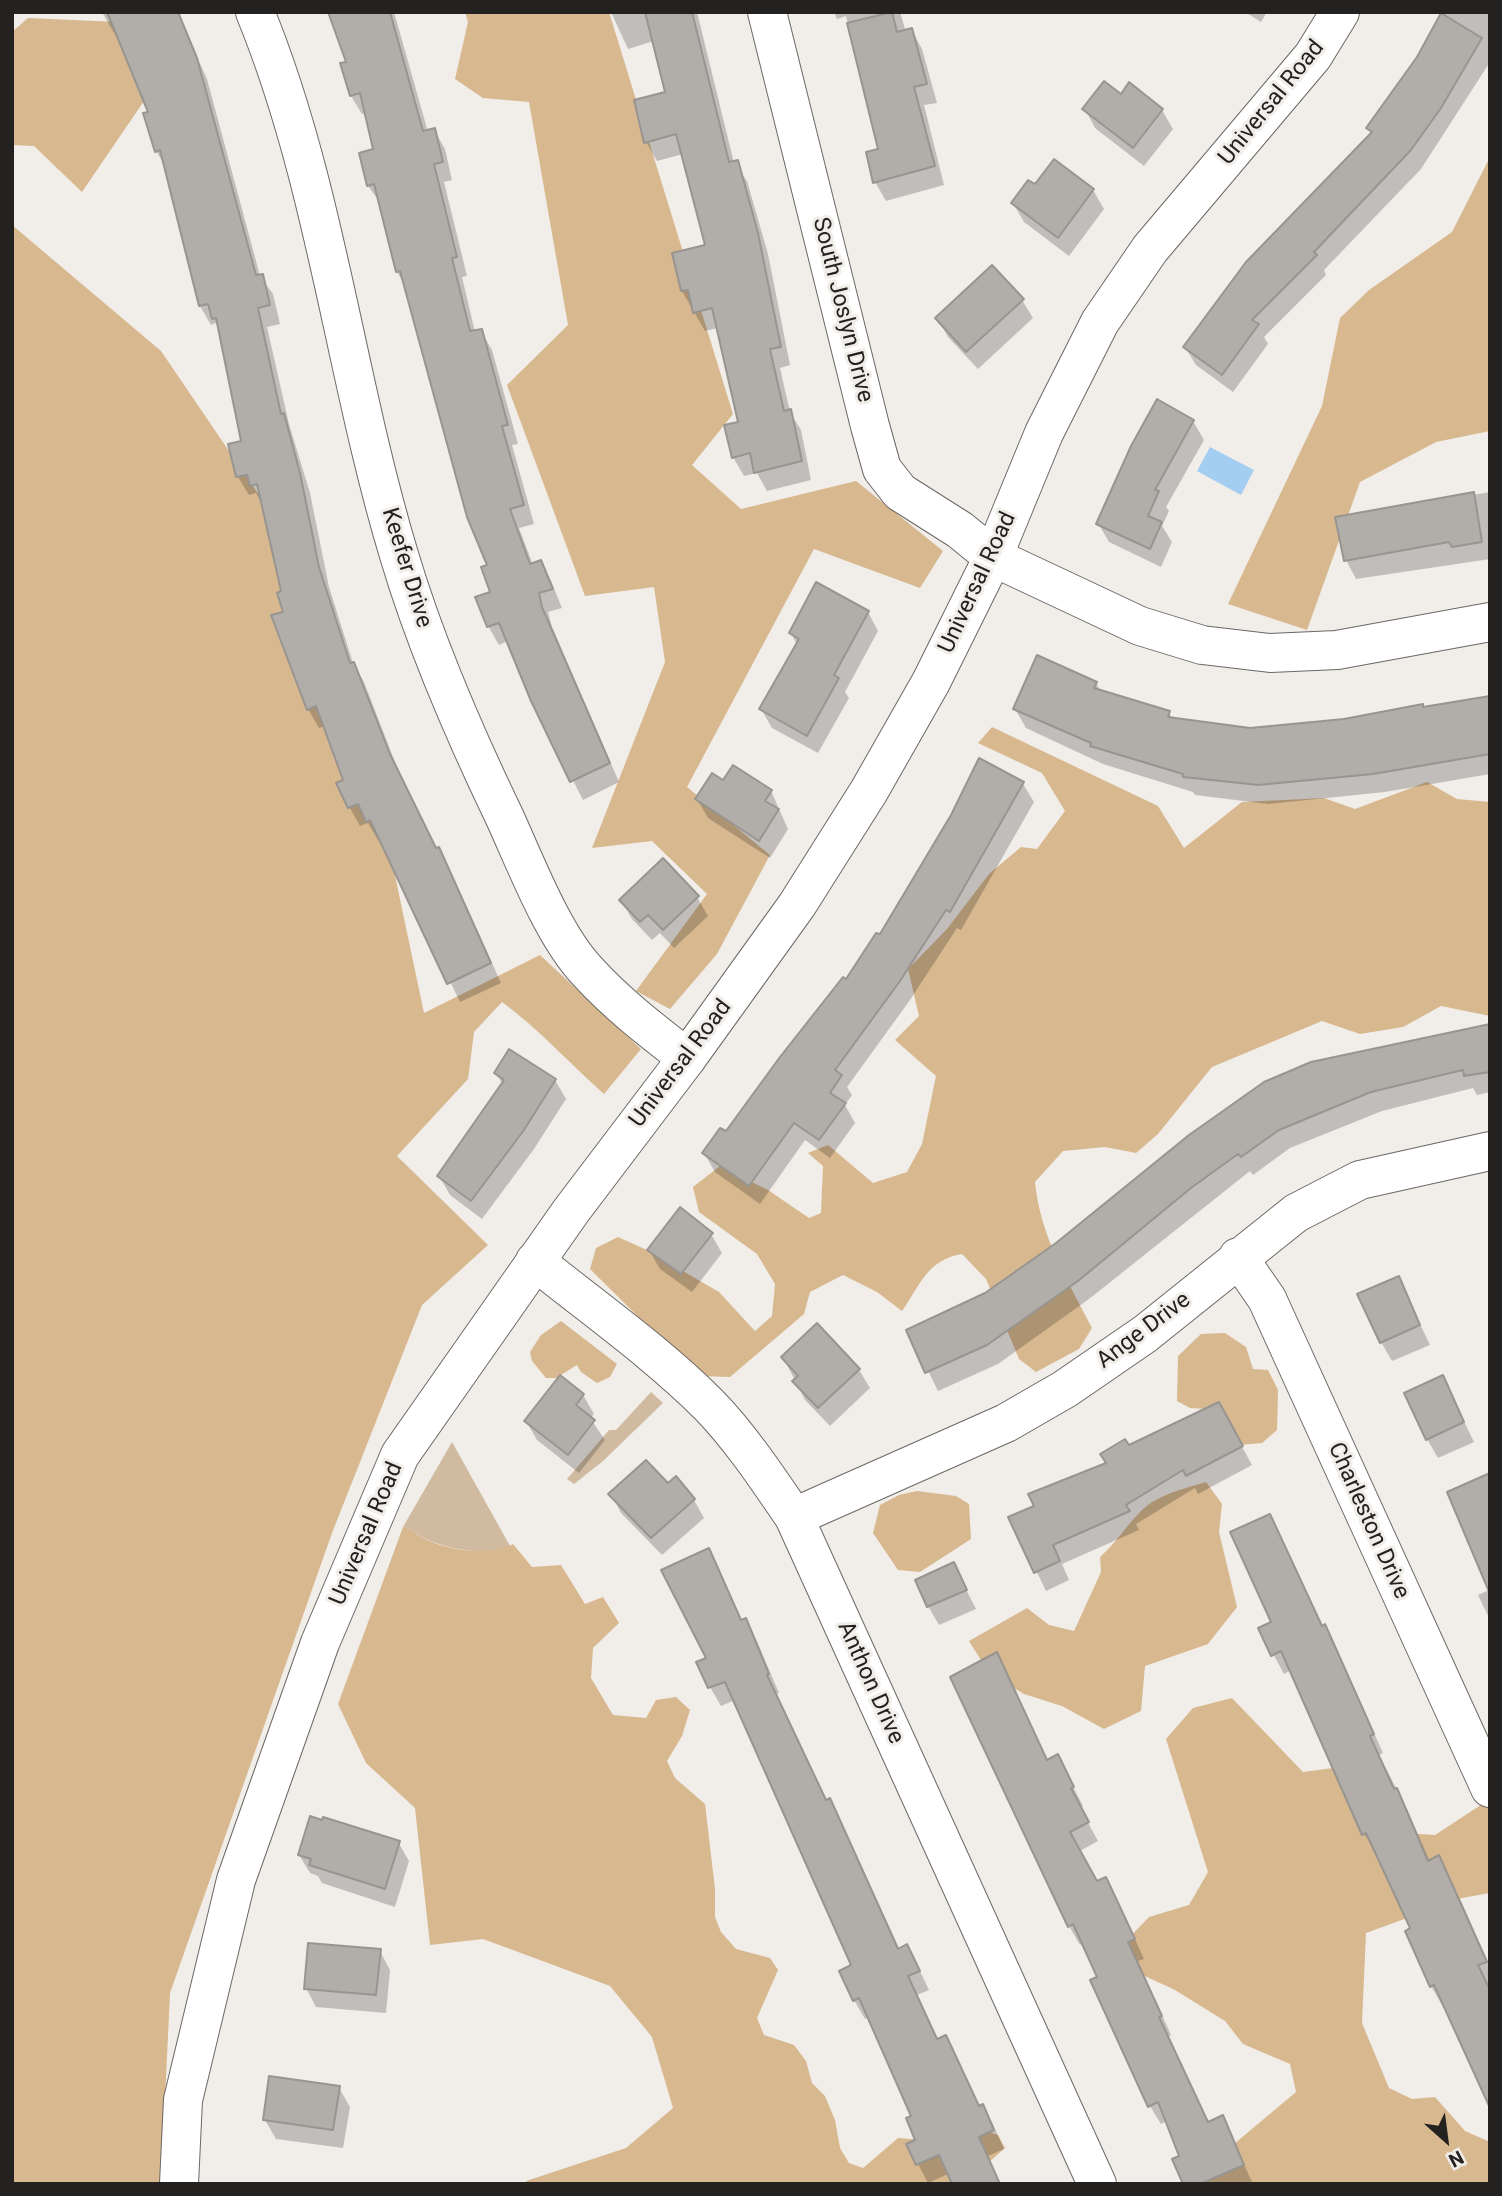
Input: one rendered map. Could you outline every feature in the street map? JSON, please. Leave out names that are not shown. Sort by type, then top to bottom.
[{"type":"street","name":"Keefer Drive","points":[[255,12],[269,47],[303,164],[398,554],[443,681],[471,747],[571,951],[627,1011],[687,1058]]},
{"type":"street","name":"South Joslyn Drive","points":[[767,12],[883,469],[900,492],[960,530],[993,557],[1140,626],[1213,646],[1270,653],[1337,650],[1490,622]]},
{"type":"street","name":"Universal Road","points":[[178,2184],[183,2100],[236,1880],[320,1643],[400,1455],[536,1261],[797,905],[869,790],[931,682],[993,557],[1044,433],[1100,323],[1150,249],[1313,56],[1340,12]]},
{"type":"street","name":"Ange Drive","points":[[794,1517],[1006,1423],[1065,1389],[1145,1334],[1296,1213],[1360,1180],[1490,1151]]},
{"type":"street","name":"Charleston Drive","points":[[1238,1257],[1267,1299],[1490,1788]]},
{"type":"street","name":"Anthon Drive","points":[[536,1261],[667,1366],[707,1404],[762,1470],[794,1517],[1097,2184]]},
{"type":"shaded area","points":[[465,12],[609,12],[733,414],[692,465],[741,509],[856,481],[943,551],[920,588],[814,549],[687,787],[770,855],[717,954],[670,1009],[636,991],[707,894],[652,841],[592,848],[665,662],[654,587],[585,596],[507,385],[568,325],[529,102],[483,98],[455,79],[468,22]]},
{"type":"shaded area","points":[[28,18],[117,22],[144,101],[82,192],[34,146],[12,145],[12,32]]},
{"type":"shaded area","points":[[1490,157],[1490,431],[1436,442],[1360,482],[1307,630],[1228,604],[1322,406],[1340,318],[1369,290],[1452,232]]},
{"type":"shaded area","points":[[12,225],[161,351],[265,504],[378,795],[424,1013],[540,955],[641,1049],[604,1094],[542,1035],[502,1002],[474,1032],[468,1079],[397,1156],[488,1245],[422,1305],[332,1533],[170,1993],[161,2184],[12,2184]]},
{"type":"shaded area","points":[[992,727],[1158,806],[1184,848],[1242,802],[1324,798],[1355,809],[1427,782],[1457,799],[1490,802],[1490,1016],[1441,1006],[1403,1027],[1360,1034],[1322,1021],[1212,1067],[1158,1134],[1136,1153],[1105,1147],[1063,1151],[1035,1182],[1038,1202],[1056,1258],[1092,1328],[1079,1349],[1036,1372],[1019,1359],[986,1279],[962,1254],[950,1257],[933,1268],[902,1311],[877,1292],[843,1275],[810,1292],[804,1314],[730,1377],[698,1376],[590,1269],[596,1248],[618,1237],[647,1250],[719,1292],[755,1331],[772,1316],[775,1284],[757,1254],[699,1212],[693,1187],[720,1166],[768,1190],[809,1218],[821,1213],[823,1166],[808,1153],[828,1145],[873,1183],[907,1172],[922,1144],[936,1076],[895,1040],[919,1016],[908,969],[947,929],[989,874],[1021,847],[1037,849],[1065,811],[1042,773],[978,743]]},
{"type":"shaded area","points":[[561,1321],[617,1364],[610,1377],[597,1383],[581,1372],[577,1365],[556,1378],[546,1378],[532,1361],[530,1352],[541,1335]]},
{"type":"shaded area","points":[[1225,1333],[1246,1347],[1253,1369],[1268,1370],[1278,1390],[1277,1430],[1262,1443],[1227,1446],[1206,1409],[1190,1408],[1177,1401],[1178,1356],[1201,1334]]},
{"type":"shaded area","points":[[651,1392],[663,1403],[603,1461],[574,1484],[567,1479],[609,1430],[616,1430]]},
{"type":"shaded area","points":[[452,1442],[510,1546],[491,1551],[458,1549],[428,1540],[403,1527]]},
{"type":"shaded area","points":[[1206,1482],[1222,1504],[1219,1532],[1237,1607],[1208,1644],[1145,1666],[1141,1711],[1104,1729],[1062,1706],[1024,1694],[989,1673],[969,1641],[1027,1608],[1049,1625],[1074,1631],[1101,1572],[1100,1557],[1148,1505],[1163,1496]]},
{"type":"shaded area","points":[[917,1491],[956,1496],[969,1504],[971,1539],[920,1572],[898,1570],[873,1533],[880,1505],[899,1495]]},
{"type":"shaded area","points":[[403,1527],[427,1540],[470,1551],[493,1550],[513,1544],[532,1567],[561,1565],[585,1604],[603,1597],[619,1623],[593,1648],[591,1678],[613,1715],[646,1718],[656,1700],[676,1697],[690,1710],[682,1736],[667,1761],[675,1778],[705,1804],[715,1889],[715,1917],[721,1932],[736,1949],[770,1958],[778,1970],[757,2018],[764,2035],[794,2045],[806,2061],[812,2083],[825,2096],[835,2120],[840,2148],[849,2163],[863,2168],[898,2138],[937,2141],[980,2129],[998,2135],[1005,2148],[978,2172],[973,2184],[527,2184],[526,2181],[626,2148],[673,2108],[652,2037],[610,1986],[483,1939],[430,1945],[415,1808],[366,1763],[338,1704]]},
{"type":"shaded area","points":[[1232,1698],[1303,1772],[1333,1768],[1388,1832],[1435,1835],[1490,1799],[1490,1893],[1462,1898],[1366,1933],[1362,2023],[1389,2088],[1412,2099],[1435,2097],[1465,2131],[1490,2142],[1490,2184],[1197,2184],[1203,2170],[1296,2092],[1290,2064],[1243,2044],[1225,2021],[1175,1990],[1136,1972],[1122,1945],[1149,1917],[1189,1905],[1208,1872],[1166,1739],[1193,1708]]},
{"type":"water","points":[[1210,447],[1254,470],[1241,495],[1197,471]]},
{"type":"building","points":[[107,12],[178,12],[197,58],[256,275],[263,274],[270,305],[258,308],[281,414],[284,413],[300,473],[319,567],[350,663],[354,662],[390,754],[436,848],[439,847],[491,963],[447,984],[370,820],[366,822],[358,804],[348,808],[336,783],[343,780],[316,706],[307,710],[271,615],[283,612],[277,593],[281,591],[257,484],[250,486],[247,475],[236,477],[228,444],[241,441],[216,318],[212,319],[208,304],[199,306],[160,150],[155,152],[143,113],[148,112]]},
{"type":"building","points":[[328,12],[390,12],[423,131],[435,128],[443,162],[434,164],[457,257],[452,258],[470,331],[482,329],[508,425],[502,426],[524,505],[510,509],[530,564],[541,560],[553,589],[539,593],[542,607],[610,763],[570,782],[531,701],[499,623],[487,627],[475,597],[490,592],[481,567],[487,565],[467,517],[400,271],[396,272],[374,184],[367,186],[359,153],[373,149],[360,93],[350,96],[340,63],[346,62]]},
{"type":"building","points":[[645,12],[692,12],[729,162],[738,160],[758,233],[781,347],[770,349],[784,411],[791,409],[802,461],[754,473],[750,453],[732,458],[724,425],[738,422],[712,308],[693,313],[688,290],[681,291],[672,253],[705,245],[676,134],[644,143],[634,100],[665,92]]},
{"type":"building","points":[[892,12],[897,32],[912,28],[927,84],[914,87],[935,166],[873,183],[866,152],[878,149],[847,23]]},
{"type":"building","points":[[1441,13],[1482,38],[1441,108],[1411,150],[1314,252],[1317,255],[1252,320],[1259,324],[1222,375],[1183,347],[1246,262],[1372,132],[1366,128],[1417,57]]},
{"type":"building","points":[[1104,81],[1121,94],[1129,82],[1163,109],[1133,148],[1082,109]]},
{"type":"building","points":[[1054,159],[1094,189],[1058,238],[1011,203],[1028,180],[1035,184]]},
{"type":"building","points":[[992,265],[1024,299],[966,352],[935,318]]},
{"type":"building","points":[[1157,399],[1194,420],[1155,490],[1159,491],[1148,516],[1162,522],[1150,549],[1096,524],[1131,446]]},
{"type":"building","points":[[1474,492],[1482,542],[1452,547],[1449,542],[1344,561],[1335,517]]},
{"type":"building","points":[[816,582],[869,611],[834,675],[839,678],[807,736],[759,709],[799,639],[789,633]]},
{"type":"building","points":[[1037,655],[1097,682],[1094,688],[1170,711],[1168,717],[1250,728],[1344,719],[1423,704],[1423,707],[1490,696],[1490,754],[1373,774],[1258,785],[1183,777],[1183,774],[1090,746],[1091,743],[1013,709]]},
{"type":"building","points":[[979,758],[1024,782],[950,912],[946,910],[900,981],[835,1070],[842,1075],[830,1093],[846,1103],[819,1140],[794,1123],[749,1186],[702,1153],[720,1128],[726,1131],[843,977],[846,979],[876,933],[880,934],[951,815]]},
{"type":"building","points":[[733,765],[772,790],[765,801],[779,809],[759,841],[695,799],[712,773],[723,780]]},
{"type":"building","points":[[663,858],[699,896],[663,930],[648,915],[640,922],[619,900]]},
{"type":"building","points":[[1490,1024],[1490,1072],[1464,1076],[1463,1070],[1371,1092],[1279,1130],[1241,1157],[1238,1154],[1191,1188],[1078,1281],[987,1345],[925,1373],[906,1330],[985,1293],[1056,1243],[1189,1135],[1264,1082],[1311,1062]]},
{"type":"building","points":[[509,1049],[556,1079],[524,1130],[471,1201],[437,1176],[504,1080],[494,1073]]},
{"type":"building","points":[[680,1207],[713,1233],[681,1274],[647,1250]]},
{"type":"building","points":[[1399,1276],[1420,1325],[1380,1343],[1357,1294]]},
{"type":"building","points":[[817,1323],[860,1369],[818,1408],[792,1381],[798,1376],[781,1357]]},
{"type":"building","points":[[560,1375],[584,1394],[576,1405],[595,1420],[568,1455],[524,1421]]},
{"type":"building","points":[[1443,1375],[1464,1422],[1426,1440],[1404,1393]]},
{"type":"building","points":[[1219,1402],[1243,1446],[1186,1476],[1183,1470],[1126,1505],[1130,1511],[1053,1545],[1060,1561],[1034,1573],[1008,1517],[1034,1506],[1028,1494],[1106,1463],[1100,1454],[1125,1439],[1129,1445]]},
{"type":"building","points":[[646,1460],[668,1483],[676,1476],[695,1499],[651,1538],[608,1494]]},
{"type":"building","points":[[1490,1473],[1490,1594],[1447,1492]]},
{"type":"building","points":[[1270,1514],[1322,1626],[1325,1624],[1374,1734],[1370,1736],[1394,1789],[1397,1788],[1428,1861],[1439,1855],[1487,1962],[1478,1965],[1490,1990],[1490,2108],[1434,1985],[1430,1987],[1405,1931],[1410,1928],[1366,1833],[1362,1835],[1281,1651],[1271,1656],[1258,1628],[1271,1622],[1230,1532]]},
{"type":"building","points":[[709,1548],[741,1620],[746,1618],[769,1674],[767,1675],[826,1800],[830,1798],[898,1949],[907,1944],[920,1971],[908,1976],[937,2039],[946,2035],[979,2106],[983,2104],[994,2130],[979,2137],[1000,2184],[952,2184],[939,2155],[916,2165],[906,2144],[915,2140],[906,2118],[911,2116],[859,1998],[853,2001],[839,1971],[851,1965],[725,1682],[708,1688],[696,1662],[706,1658],[661,1570]]},
{"type":"building","points":[[954,1562],[967,1590],[927,1607],[915,1580]]},
{"type":"building","points":[[997,1652],[1047,1760],[1058,1754],[1074,1787],[1071,1788],[1089,1822],[1070,1832],[1097,1881],[1106,1877],[1135,1939],[1128,1942],[1162,2016],[1159,2017],[1208,2122],[1223,2115],[1244,2165],[1200,2184],[1183,2184],[1172,2159],[1179,2156],[1158,2102],[1148,2107],[1090,1980],[1097,1977],[1073,1924],[1068,1927],[950,1677]]},
{"type":"building","points":[[310,1816],[322,1820],[323,1817],[400,1841],[385,1889],[309,1865],[311,1859],[298,1855]]},
{"type":"building","points":[[308,1943],[381,1949],[376,1995],[304,1989]]},
{"type":"building","points":[[269,2076],[340,2086],[333,2130],[263,2120]]}]
